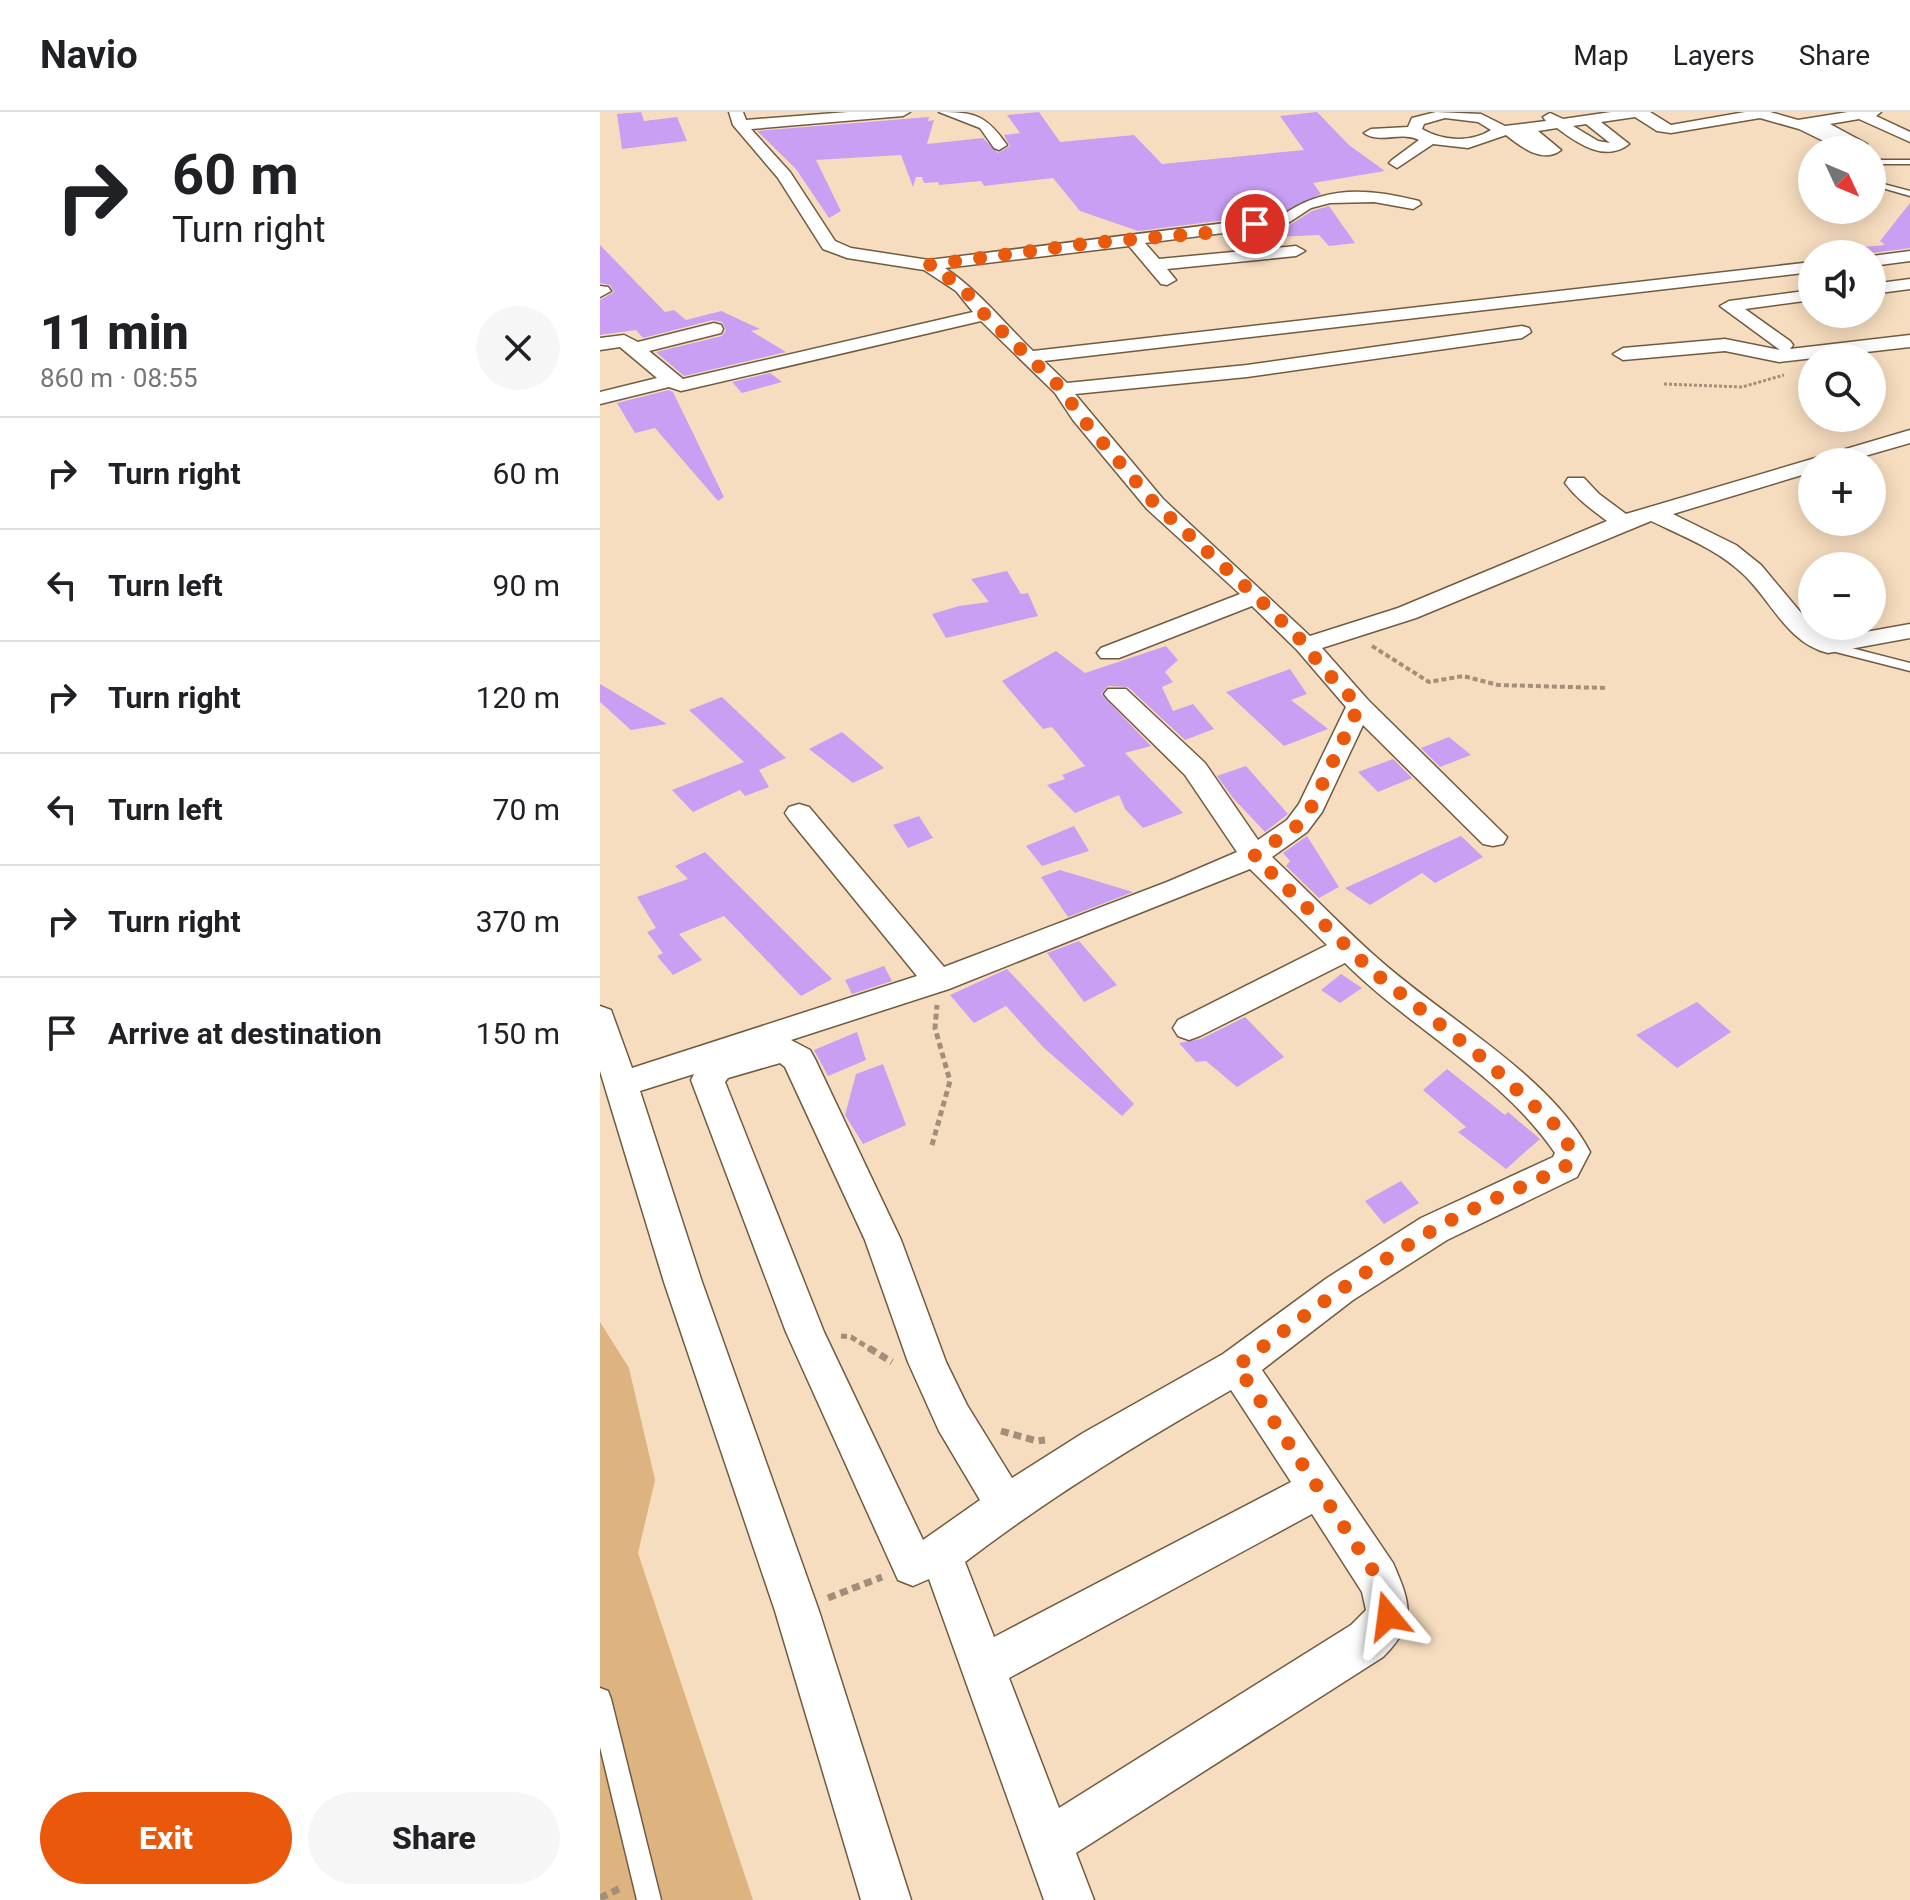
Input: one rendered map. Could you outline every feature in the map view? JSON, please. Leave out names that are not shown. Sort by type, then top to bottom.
[{"type":"street","points":[[738,119],[903,112]]},
{"type":"street","points":[[946,112],[985,125],[999,145]]},
{"type":"street","points":[[1540,112],[1560,122],[1591,145],[1608,148],[1621,144],[1588,119]]},
{"type":"street","points":[[1395,114],[1430,139],[1467,143],[1511,130],[1640,112],[1662,128],[1671,129],[1757,113],[1809,124],[1871,113],[1910,129]]},
{"type":"street","points":[[1871,113],[1910,138]]},
{"type":"street","points":[[1371,133],[1415,126],[1436,115],[1464,115],[1511,130]]},
{"type":"street","points":[[738,119],[784,175],[829,245],[847,253],[929,265],[1285,220],[1304,205],[1326,201],[1372,198],[1413,204]]},
{"type":"street","points":[[1397,163],[1430,139]]},
{"type":"street","points":[[1467,143],[1481,159]]},
{"type":"street","points":[[1133,240],[1167,280]]},
{"type":"street","points":[[1155,265],[1296,251]]},
{"type":"street","points":[[1886,259],[1910,256]]},
{"type":"street","points":[[929,265],[962,287],[985,315],[1062,389],[1080,416],[1155,504],[1306,645],[1320,665],[1359,706],[1493,837]]},
{"type":"street","points":[[1028,357],[1798,269]]},
{"type":"street","points":[[1886,287],[1910,284]]},
{"type":"street","points":[[1783,345],[1729,306],[1798,297]]},
{"type":"street","points":[[600,344],[619,340],[656,365],[670,381],[681,385],[985,315]]},
{"type":"street","points":[[635,349],[714,329]]},
{"type":"street","points":[[1062,389],[1276,368],[1522,332]]},
{"type":"street","points":[[1880,344],[1910,341]]},
{"type":"street","points":[[1623,354],[1725,345],[1741,346],[1769,356],[1798,353]]},
{"type":"street","points":[[600,398],[670,381]]},
{"type":"street","points":[[1869,448],[1910,436]]},
{"type":"street","points":[[1306,645],[1352,633],[1407,613],[1623,522],[1798,469]]},
{"type":"street","points":[[1576,483],[1591,499],[1623,522]]},
{"type":"street","points":[[1653,513],[1728,550],[1753,570],[1797,625],[1828,646],[1910,631]]},
{"type":"street","points":[[1110,653],[1256,596]]},
{"type":"street","points":[[927,1560],[1124,1430],[1237,1366],[1380,1263],[1434,1229],[1565,1167],[1573,1152],[1554,1124],[1485,1060],[1348,948],[1254,856],[1195,769],[1117,694]]},
{"type":"street","points":[[623,1083],[705,1059],[801,1024],[938,981],[1178,889],[1254,856],[1297,826],[1312,806],[1359,706]]},
{"type":"street","points":[[799,813],[938,981]]},
{"type":"street","points":[[1189,1028],[1348,948]]},
{"type":"street","points":[[600,1018],[623,1083],[683,1282],[797,1611],[886,1900]]},
{"type":"street","points":[[1006,1505],[953,1418],[927,1362],[883,1240],[798,1059],[784,1050],[717,1069],[708,1080],[805,1332],[982,1668],[1069,1900]]},
{"type":"street","points":[[1049,1842],[1367,1641],[1384,1626],[1388,1616],[1387,1599],[1378,1578],[1237,1366]]},
{"type":"street","points":[[982,1668],[1319,1489]]},
{"type":"lane","points":[[1886,162],[1910,162]]},
{"type":"lane","points":[[1886,187],[1910,194]]},
{"type":"lane","points":[[1828,646],[1910,667]]},
{"type":"lane","points":[[1884,660],[1910,652]]},
{"type":"lane","points":[[600,1699],[649,1900]]},
{"type":"path","points":[[1664,384],[1709,388],[1772,382],[1798,365]]},
{"type":"path","points":[[1352,633],[1429,682],[1463,676],[1498,685],[1606,688]]},
{"type":"path","points":[[932,1145],[950,1081],[935,1028],[938,981]]},
{"type":"path","points":[[805,1332],[851,1337],[905,1370]]},
{"type":"path","points":[[953,1418],[1037,1441],[1052,1439]]},
{"type":"path","points":[[797,1611],[927,1560]]},
{"type":"shaded area","points":[[600,1322],[629,1368],[655,1480],[638,1553],[753,1900],[600,1900]]},
{"type":"building","points":[[641,112],[644,121],[677,117],[687,141],[622,149],[617,114]]},
{"type":"building","points":[[1039,112],[1060,142],[1134,135],[1162,164],[1304,150],[1280,116],[1317,112],[1349,145],[1385,171],[1313,183],[1321,194],[1280,213],[1138,231],[1080,211],[1053,178],[984,186],[981,181],[939,185],[938,182],[924,183],[922,177],[916,177],[913,187],[901,155],[816,160],[841,211],[829,218],[796,169],[757,131],[929,117],[928,121],[934,120],[927,144],[983,138],[998,153],[1010,146],[1004,135],[1020,133],[1007,115]]},
{"type":"building","points":[[1910,203],[1910,248],[1886,251],[1886,240],[1881,240]]},
{"type":"building","points":[[1329,206],[1355,243],[1329,246],[1319,235],[1254,238],[1251,232],[1285,228],[1312,211]]},
{"type":"building","points":[[600,245],[665,312],[674,310],[686,320],[721,311],[760,329],[751,331],[786,352],[684,376],[656,352],[722,336],[726,330],[722,322],[713,320],[643,338],[636,330],[600,335],[600,300],[614,292],[610,285],[600,283]]},
{"type":"building","points":[[770,373],[782,382],[742,393],[732,382]]},
{"type":"building","points":[[669,390],[673,392],[724,497],[718,501],[655,428],[635,433],[617,403]]},
{"type":"building","points":[[1007,571],[1021,594],[1028,593],[1038,616],[946,638],[932,614],[989,602],[971,579]]},
{"type":"building","points":[[1166,646],[1178,660],[1165,672],[1173,682],[1162,687],[1173,711],[1193,704],[1214,729],[1185,740],[1128,687],[1108,686],[1101,694],[1151,746],[1125,753],[1183,813],[1143,828],[1125,809],[1119,795],[1075,813],[1047,785],[1065,779],[1062,775],[1085,766],[1052,727],[1043,729],[1002,681],[1056,651],[1085,673]]},
{"type":"building","points":[[1290,669],[1307,694],[1291,700],[1328,729],[1284,746],[1226,692]]},
{"type":"building","points":[[600,684],[667,724],[631,730],[600,702]]},
{"type":"building","points":[[722,697],[786,758],[759,770],[769,787],[745,796],[740,790],[693,812],[672,790],[744,762],[689,710]]},
{"type":"building","points":[[842,732],[884,768],[853,783],[809,749]]},
{"type":"building","points":[[1449,737],[1471,755],[1440,767],[1421,748]]},
{"type":"building","points":[[1393,759],[1412,778],[1378,792],[1358,772]]},
{"type":"building","points":[[1246,766],[1288,814],[1265,832],[1217,776]]},
{"type":"building","points":[[919,816],[933,838],[908,848],[893,825]]},
{"type":"building","points":[[1074,826],[1089,851],[1042,866],[1026,846]]},
{"type":"building","points":[[1307,836],[1339,887],[1319,898],[1286,866],[1290,861],[1283,853]]},
{"type":"building","points":[[1461,836],[1483,857],[1435,883],[1422,873],[1370,905],[1345,888]]},
{"type":"building","points":[[705,852],[832,979],[801,996],[724,916],[679,934],[702,960],[673,975],[657,956],[663,953],[647,932],[656,928],[637,897],[688,879],[675,866]]},
{"type":"building","points":[[1060,870],[1133,892],[1068,917],[1041,877]]},
{"type":"building","points":[[1079,941],[1117,985],[1084,1002],[1047,953]]},
{"type":"building","points":[[884,966],[892,981],[852,994],[845,980]]},
{"type":"building","points":[[1007,969],[1134,1104],[1122,1116],[1044,1048],[1006,1006],[974,1023],[950,995]]},
{"type":"building","points":[[1341,974],[1362,988],[1340,1003],[1321,990]]},
{"type":"building","points":[[1697,1002],[1731,1032],[1677,1068],[1636,1035]]},
{"type":"building","points":[[1245,1017],[1284,1057],[1237,1087],[1206,1061],[1196,1062],[1179,1043],[1201,1039]]},
{"type":"building","points":[[857,1032],[866,1060],[828,1076],[814,1050]]},
{"type":"building","points":[[883,1064],[906,1125],[863,1144],[845,1115],[856,1074]]},
{"type":"building","points":[[1447,1069],[1540,1139],[1506,1169],[1458,1132],[1466,1127],[1423,1090]]},
{"type":"building","points":[[1401,1181],[1419,1203],[1384,1224],[1365,1201]]},
{"type":"route","points":[[1255,224],[1206,233],[1013,252],[929,265],[962,287],[985,315],[1062,389],[1080,416],[1155,504],[1306,645],[1320,665],[1359,706],[1312,806],[1297,826],[1254,856],[1372,971],[1485,1060],[1554,1124],[1573,1152],[1565,1167],[1434,1229],[1340,1289],[1237,1366],[1378,1578],[1387,1599],[1388,1616]]}]
